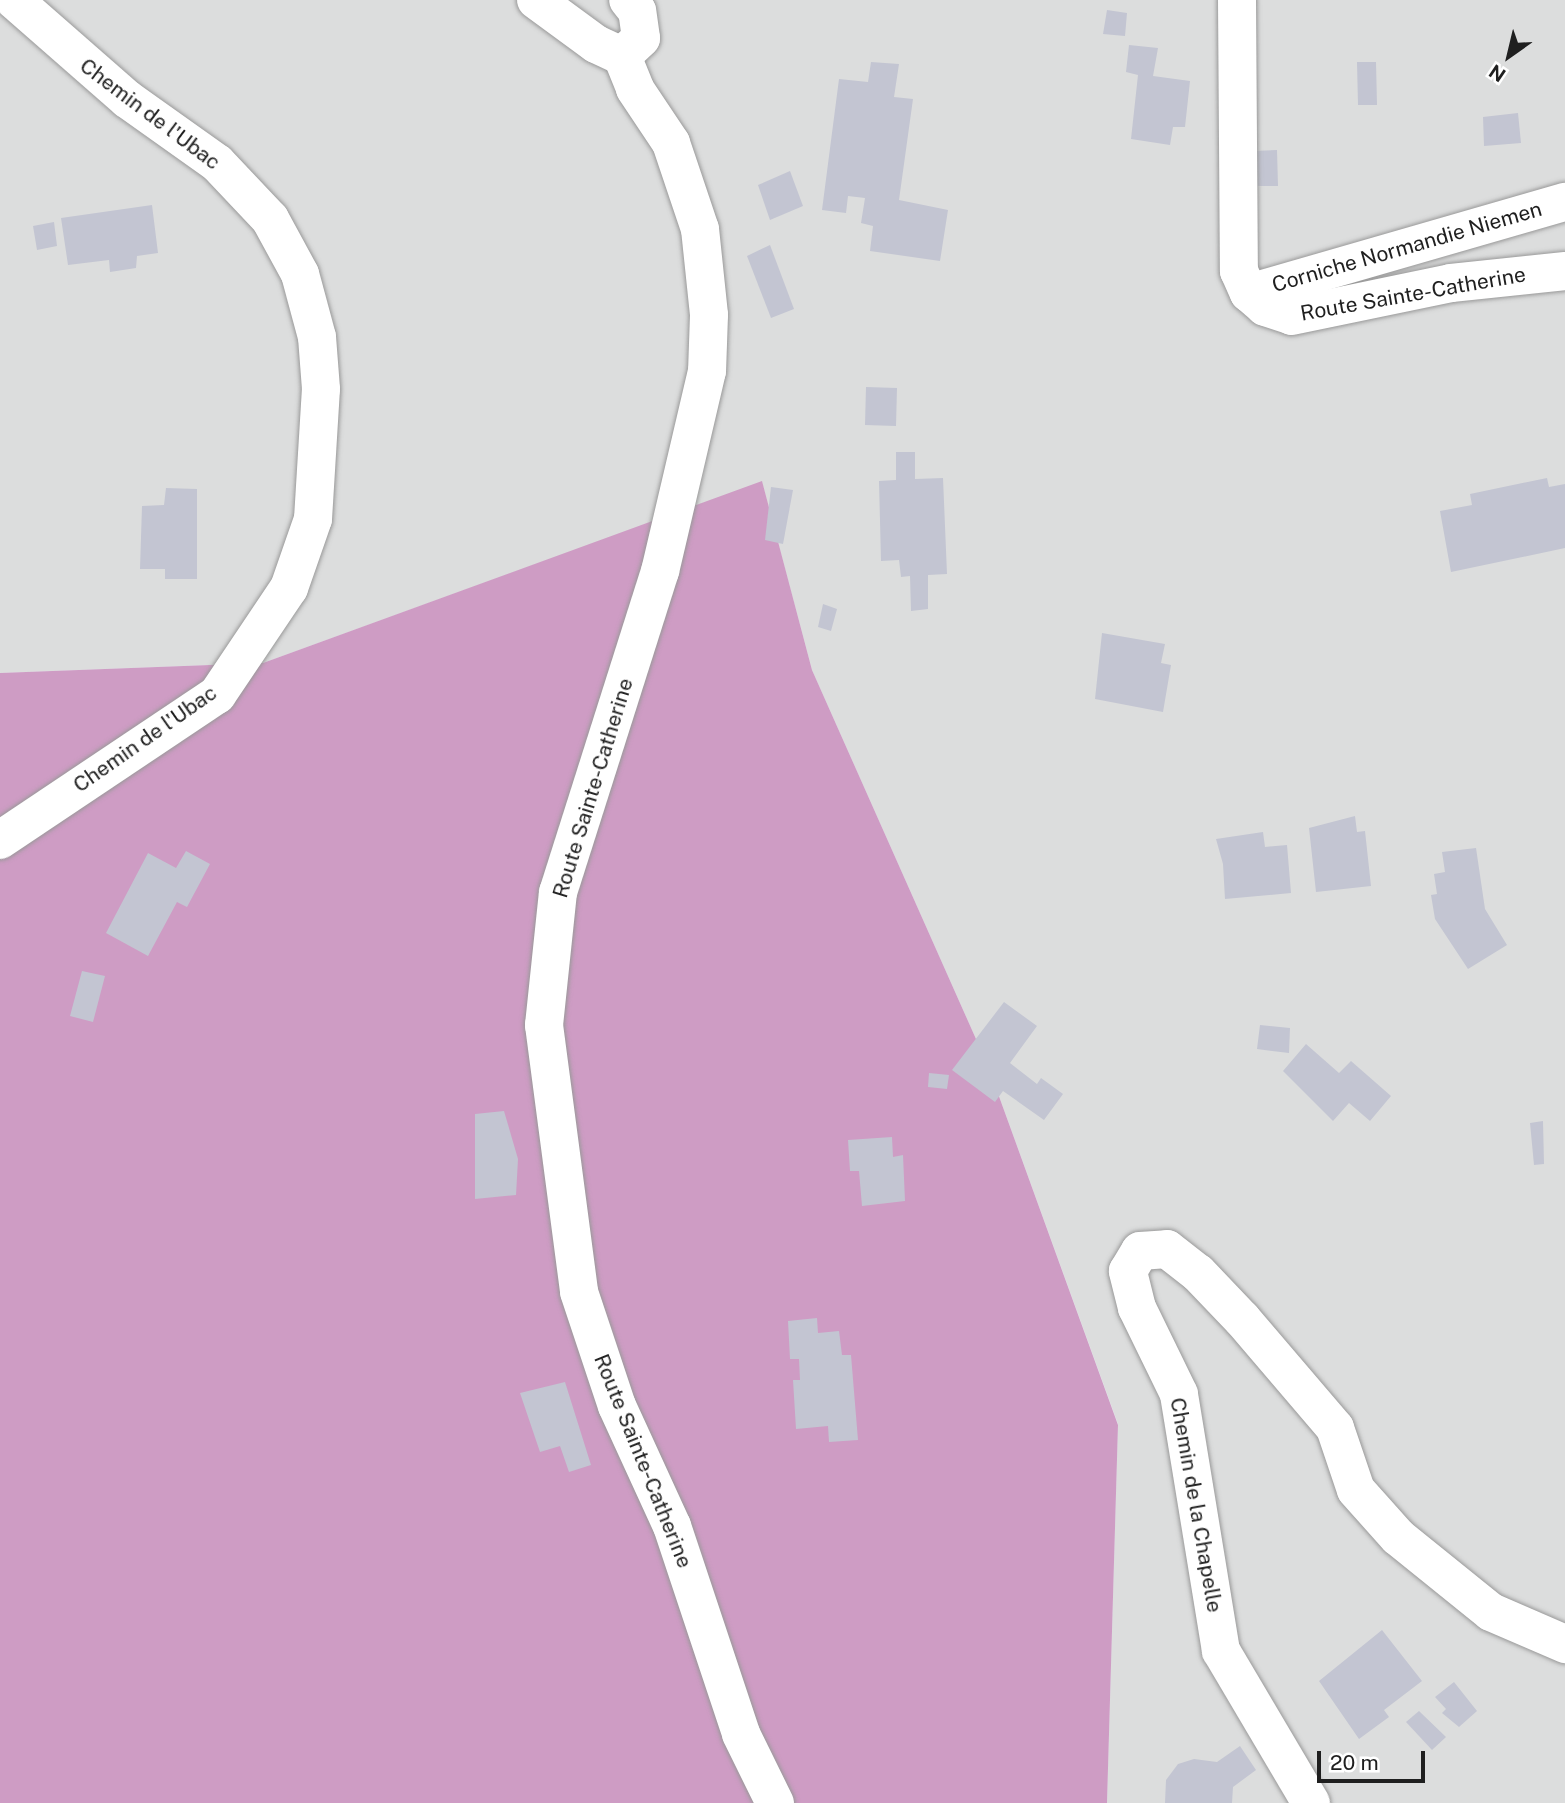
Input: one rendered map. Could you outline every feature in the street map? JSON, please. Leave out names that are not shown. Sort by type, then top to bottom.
[{"type":"street","name":"Chemin de l'Ubac","points":[[0,840],[217,695],[289,588],[313,519],[321,389],[317,337],[300,274],[270,219],[217,163],[97,74],[14,0]]},
{"type":"street","points":[[536,0],[596,44],[622,56],[640,38],[638,11],[628,0]]},
{"type":"street","points":[[1237,0],[1244,282]]},
{"type":"street","name":"Route Sainte-Catherine","points":[[622,56],[635,89],[671,143],[700,229],[709,315],[707,371],[660,571],[558,892],[544,1025],[579,1292],[617,1406],[672,1526],[741,1734],[775,1803]]},
{"type":"street","name":"Corniche Normandie Niemen","points":[[1244,282],[1330,266],[1565,202]]},
{"type":"street","name":"Route Sainte-Catherine","points":[[1244,282],[1265,307],[1292,316],[1451,283],[1565,271]]},
{"type":"street","name":"Chemin de la Chapelle","points":[[1311,1803],[1221,1651],[1179,1394],[1137,1308],[1128,1270],[1140,1251],[1167,1249],[1198,1273],[1286,1367],[1335,1428],[1356,1490],[1398,1537],[1491,1612],[1565,1644]]},
{"type":"shaded area","points":[[0,0],[1565,0],[1565,1803],[1107,1803],[1118,1424],[988,1066],[812,670],[762,482],[263,663],[0,673]]},
{"type":"shaded area","points":[[762,481],[812,670],[988,1066],[1118,1425],[1107,1803],[0,1803],[0,673],[263,663]]},
{"type":"building","points":[[1107,10],[1127,13],[1125,36],[1103,34]]},
{"type":"building","points":[[1129,45],[1158,48],[1153,76],[1190,81],[1185,127],[1173,127],[1170,145],[1131,139],[1138,75],[1126,72]]},
{"type":"building","points":[[871,62],[899,64],[894,97],[913,99],[899,200],[948,210],[940,261],[870,251],[873,226],[861,223],[865,198],[848,196],[846,213],[822,210],[839,79],[868,82]]},
{"type":"building","points":[[1357,62],[1376,62],[1377,105],[1358,105]]},
{"type":"building","points":[[1518,113],[1521,143],[1484,146],[1483,117]]},
{"type":"building","points":[[1277,150],[1278,186],[1254,186],[1254,151]]},
{"type":"building","points":[[790,171],[803,206],[770,220],[758,185]]},
{"type":"building","points":[[152,205],[158,253],[137,256],[136,268],[110,272],[109,260],[68,265],[61,218]]},
{"type":"building","points":[[54,222],[57,246],[37,250],[33,226]]},
{"type":"building","points":[[770,245],[794,309],[771,318],[747,256]]},
{"type":"building","points":[[866,387],[897,388],[896,426],[865,425]]},
{"type":"building","points":[[896,452],[915,452],[915,479],[943,478],[947,574],[928,575],[928,609],[911,611],[910,576],[901,577],[899,560],[881,561],[879,481],[896,480]]},
{"type":"building","points":[[1547,478],[1549,487],[1565,484],[1565,548],[1451,572],[1440,511],[1472,505],[1470,494]]},
{"type":"building","points":[[771,487],[793,490],[783,544],[765,540]]},
{"type":"building","points":[[166,488],[197,489],[197,579],[165,579],[165,569],[140,569],[142,506],[164,505]]},
{"type":"building","points":[[823,604],[837,609],[831,631],[818,627]]},
{"type":"building","points":[[1102,633],[1165,644],[1161,663],[1171,665],[1163,712],[1095,699]]},
{"type":"building","points":[[1355,816],[1357,832],[1365,831],[1371,886],[1316,892],[1309,828]]},
{"type":"building","points":[[1263,832],[1265,847],[1287,845],[1291,893],[1225,899],[1223,864],[1216,839]]},
{"type":"building","points":[[1476,848],[1485,909],[1507,945],[1468,969],[1435,919],[1431,895],[1437,894],[1434,874],[1445,872],[1442,852]]},
{"type":"building","points":[[186,851],[210,864],[187,907],[177,902],[148,956],[106,933],[148,853],[176,868]]},
{"type":"building","points":[[82,971],[105,976],[93,1022],[70,1016]]},
{"type":"building","points":[[1004,1002],[1037,1026],[1010,1063],[1037,1084],[1041,1078],[1063,1094],[1044,1120],[1003,1091],[995,1102],[952,1070]]},
{"type":"building","points":[[1260,1025],[1290,1028],[1289,1053],[1257,1049]]},
{"type":"building","points":[[1306,1044],[1339,1073],[1351,1061],[1391,1096],[1370,1121],[1349,1103],[1333,1121],[1283,1071]]},
{"type":"building","points":[[929,1073],[949,1075],[947,1089],[928,1087]]},
{"type":"building","points":[[504,1111],[518,1159],[516,1195],[475,1199],[475,1114]]},
{"type":"building","points":[[1543,1121],[1544,1164],[1534,1165],[1530,1123]]},
{"type":"building","points":[[892,1137],[893,1157],[903,1155],[905,1201],[862,1206],[859,1171],[850,1171],[848,1140]]},
{"type":"building","points":[[817,1318],[818,1333],[839,1331],[842,1355],[851,1355],[858,1440],[829,1442],[828,1426],[796,1429],[793,1380],[800,1380],[799,1359],[790,1359],[788,1321]]},
{"type":"building","points":[[565,1382],[591,1465],[569,1472],[560,1446],[540,1452],[520,1393]]},
{"type":"building","points":[[1382,1630],[1422,1681],[1384,1710],[1389,1717],[1359,1739],[1319,1681]]},
{"type":"building","points":[[1454,1682],[1477,1711],[1459,1727],[1442,1713],[1446,1709],[1435,1697]]},
{"type":"building","points":[[1419,1711],[1446,1737],[1432,1750],[1406,1722]]},
{"type":"building","points":[[1240,1746],[1256,1770],[1233,1787],[1232,1803],[1165,1803],[1166,1780],[1178,1764],[1194,1759],[1217,1762]]}]
